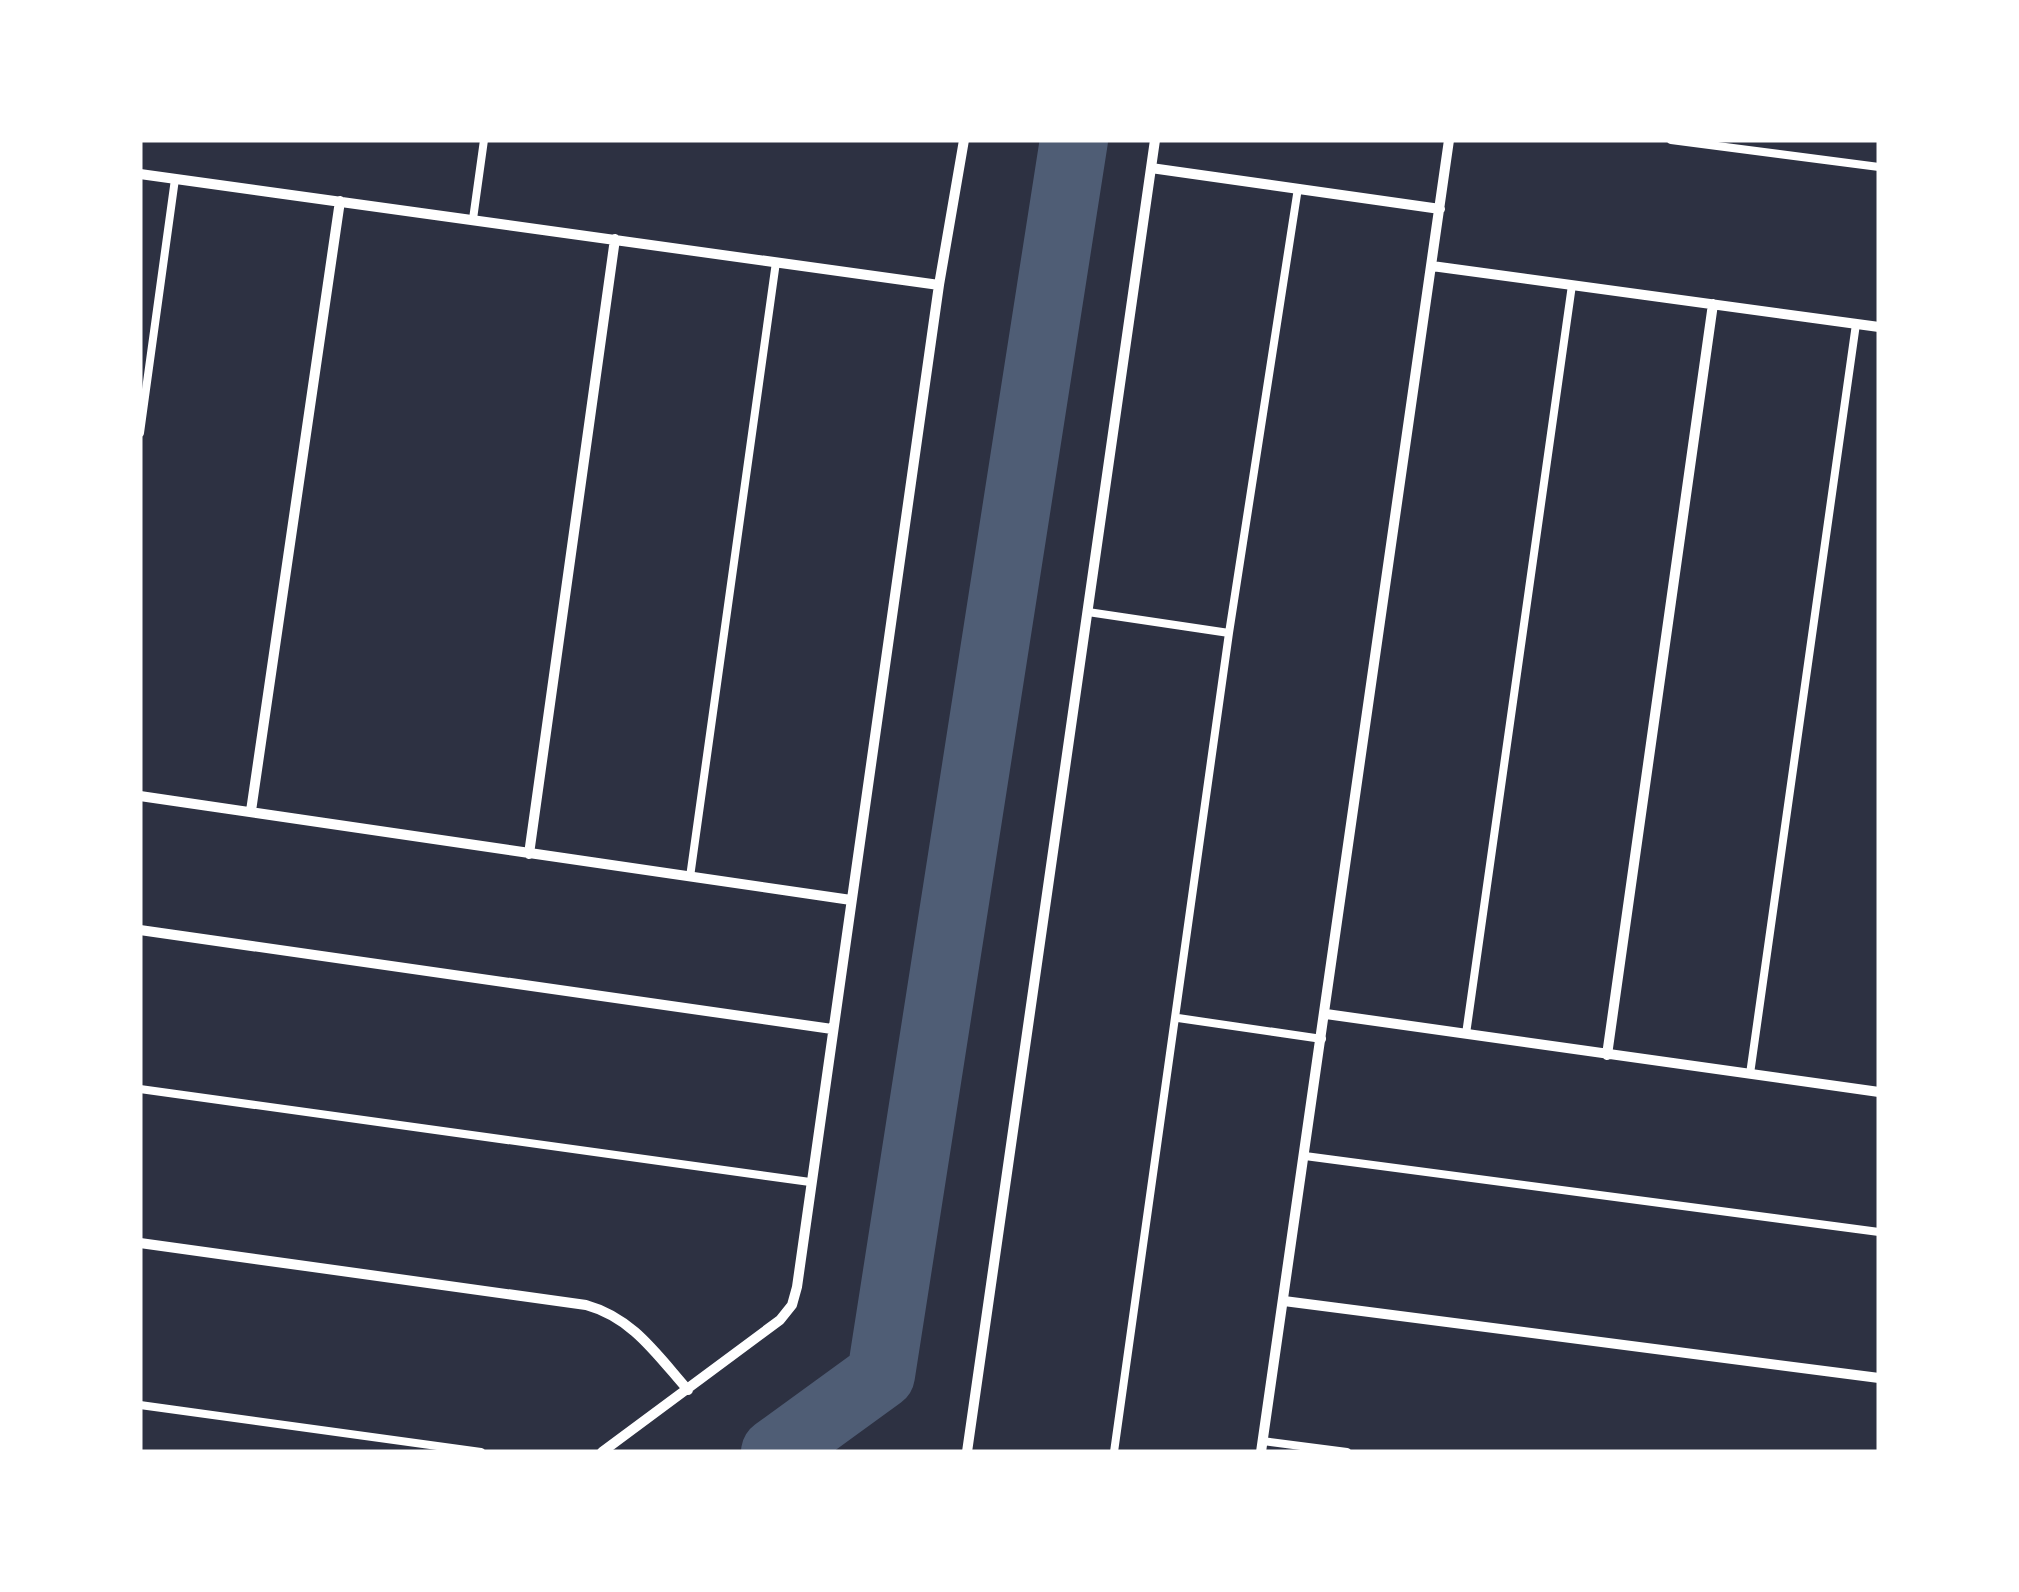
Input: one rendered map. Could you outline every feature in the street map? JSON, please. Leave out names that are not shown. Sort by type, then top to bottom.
[{"type":"street","points":[[602,1452],[780,1320],[792,1305],[939,285],[964,140]]},
{"type":"street","points":[[966,1452],[1155,140]]},
{"type":"street","points":[[1262,1446],[1448,140]]},
{"type":"street","points":[[1151,168],[1440,208]]},
{"type":"street","points":[[140,174],[939,285]]},
{"type":"street","points":[[251,811],[340,201]]},
{"type":"street","points":[[529,854],[615,239]]},
{"type":"street","points":[[1432,266],[1879,328]]},
{"type":"street","points":[[1607,1055],[1714,304]]},
{"type":"street","points":[[140,796],[851,900]]},
{"type":"street","points":[[140,930],[832,1029]]},
{"type":"street","points":[[1326,1014],[1879,1092]]},
{"type":"street","points":[[140,1244],[612,1312],[634,1329],[688,1390]]},
{"type":"street","points":[[1284,1301],[1879,1378]]},
{"type":"lane","points":[[473,219],[484,140]]},
{"type":"lane","points":[[1671,140],[1879,167]]},
{"type":"lane","points":[[140,433],[175,179]]},
{"type":"lane","points":[[1114,1452],[1178,1018],[1229,633],[1298,188]]},
{"type":"lane","points":[[690,877],[776,262]]},
{"type":"lane","points":[[1466,1034],[1572,285]]},
{"type":"lane","points":[[1750,1074],[1856,324]]},
{"type":"lane","points":[[1088,612],[1229,633]]},
{"type":"lane","points":[[1178,1018],[1322,1039]]},
{"type":"lane","points":[[140,1089],[810,1182]]},
{"type":"lane","points":[[1305,1156],[1879,1232]]},
{"type":"lane","points":[[140,1405],[481,1452]]},
{"type":"lane","points":[[1262,1446],[1346,1452]]},
{"type":"waterway","points":[[775,1452],[881,1375],[1074,140]]}]
